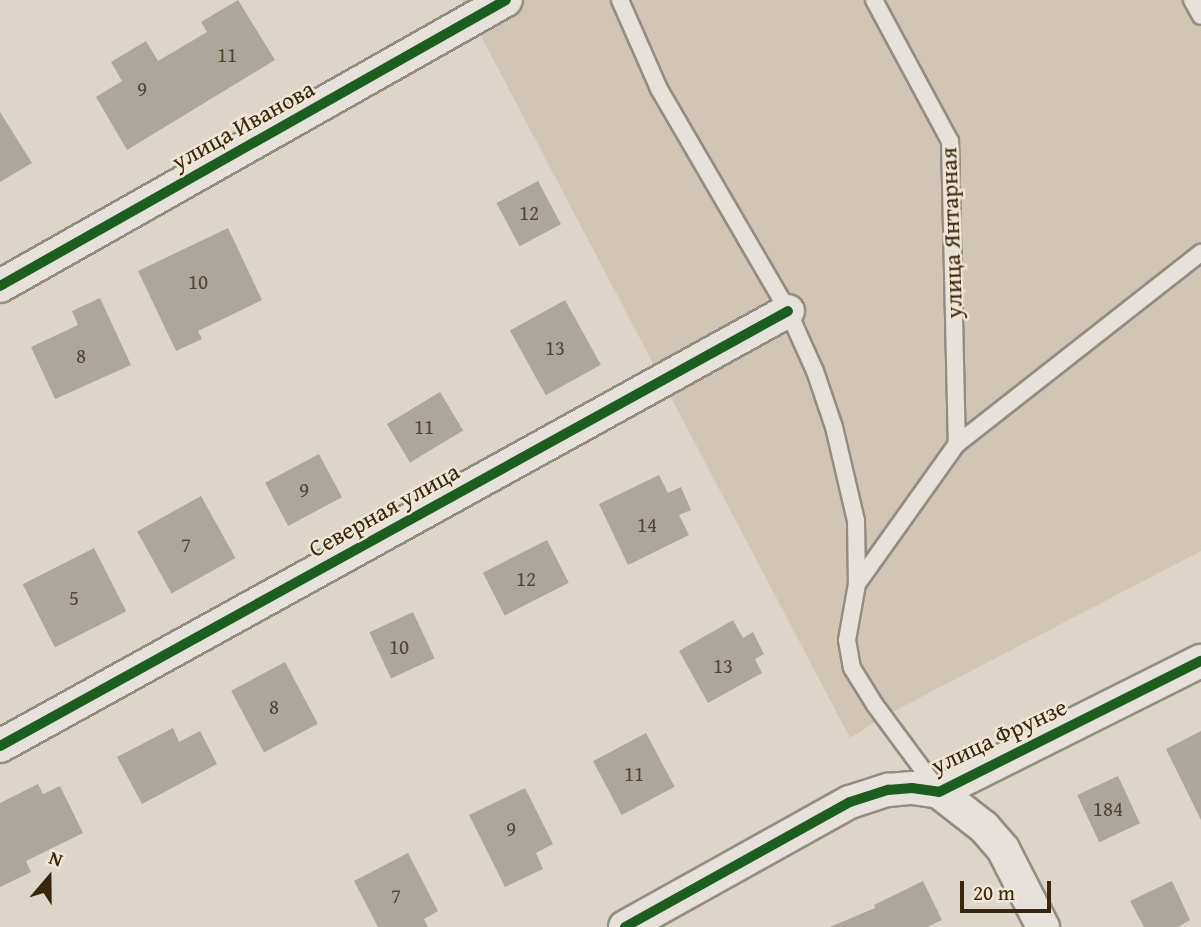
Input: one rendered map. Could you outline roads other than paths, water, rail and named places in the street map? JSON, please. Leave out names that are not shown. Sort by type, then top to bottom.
[{"type":"street","name":"улица Иванова","points":[[0,286],[506,0]]},
{"type":"street","name":"Северная улица","points":[[0,746],[788,311]]},
{"type":"street","name":"улица Фрунзе","points":[[635,925],[850,802],[888,790],[912,788],[940,792],[1201,661]]},
{"type":"street","points":[[940,792],[984,827],[1003,849],[1043,927]]},
{"type":"lane","points":[[620,0],[659,89],[788,311],[815,371],[846,472],[856,522],[857,584],[847,640],[852,668],[874,705],[940,792]]},
{"type":"lane","name":"улица Янтарная","points":[[874,0],[950,141],[957,444]]},
{"type":"lane","points":[[1192,0],[1201,16]]},
{"type":"lane","points":[[857,584],[957,444],[1201,253]]}]
